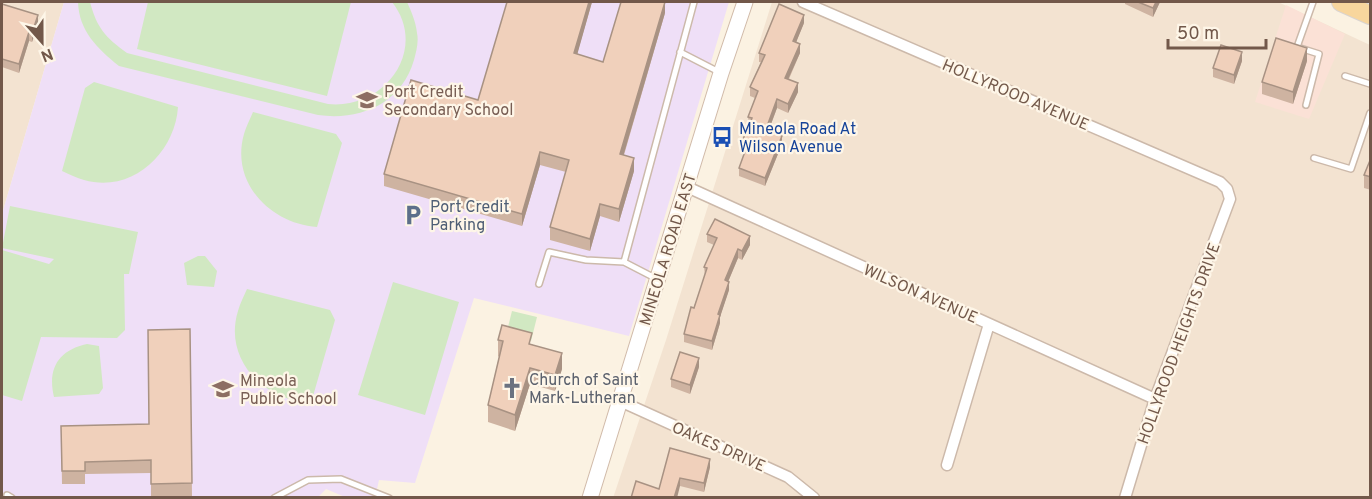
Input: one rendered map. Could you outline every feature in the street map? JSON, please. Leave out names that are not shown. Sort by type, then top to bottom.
[{"type":"main road","points":[[1341,2],[1371,15]]},
{"type":"street","name":"MINEOLA ROAD EAST","points":[[590,498],[745,2]]},
{"type":"street","name":"HOLLYROOD AVENUE","points":[[803,2],[1220,182],[1227,189]]},
{"type":"street","name":"WILSON AVENUE","points":[[687,187],[1155,399]]},
{"type":"street","name":"HOLLYROOD HEIGHTS DRIVE","points":[[1125,498],[1155,399],[1230,199],[1227,189]]},
{"type":"street","points":[[947,465],[989,324]]},
{"type":"street","name":"OAKES DRIVE","points":[[620,401],[788,477],[814,498]]},
{"type":"lane","points":[[624,262],[694,2]]},
{"type":"lane","points":[[1306,105],[1319,54],[1297,47],[1313,2]]},
{"type":"lane","points":[[680,52],[721,73]]},
{"type":"lane","points":[[1345,76],[1371,84]]},
{"type":"lane","points":[[1314,158],[1351,169],[1371,113]]},
{"type":"lane","points":[[539,284],[549,252],[586,260],[624,262],[658,280]]},
{"type":"lane","points":[[274,498],[308,480],[341,479],[388,498]]},
{"type":"lane","points":[[7,498],[7,495],[12,498]]},
{"type":"shaded area","points":[[2,2],[64,2],[2,214]]},
{"type":"shaded area","name":"Port Credit Secondary School","points":[[64,2],[729,2],[629,336],[474,298],[415,483],[379,480],[375,498],[345,497],[326,489],[317,498],[2,498],[2,214]]},
{"type":"shaded area","points":[[772,2],[1278,2],[1370,45],[1370,497],[613,498],[666,340]]},
{"type":"shaded area","points":[[1286,5],[1345,34],[1309,119],[1255,102]]},
{"type":"green space","points":[[78,2],[90,2],[103,31],[127,53],[328,104],[349,103],[367,97],[383,87],[395,73],[403,57],[406,39],[402,20],[392,2],[407,2],[418,36],[414,60],[408,75],[389,98],[363,112],[334,116],[318,115],[119,66],[91,38],[82,22]]},
{"type":"green space","points":[[148,2],[351,2],[327,96],[137,49]]},
{"type":"green space","points":[[94,82],[178,107],[169,140],[160,154],[148,166],[119,181],[102,183],[84,180],[62,171],[85,88]]},
{"type":"green space","points":[[253,112],[336,134],[342,143],[317,227],[284,218],[258,198],[249,184],[243,169],[241,152],[244,134]]},
{"type":"green space","points":[[10,206],[138,232],[129,274],[124,274],[125,330],[117,338],[41,337],[22,401],[2,395],[2,250],[49,264],[54,259],[2,248]]},
{"type":"green space","points":[[198,256],[205,256],[217,271],[214,287],[187,285],[184,263]]},
{"type":"green space","points":[[393,282],[459,302],[425,415],[358,395]]},
{"type":"green space","points":[[247,289],[330,310],[335,320],[311,403],[278,395],[263,386],[242,361],[236,345],[235,329],[239,308]]},
{"type":"green space","points":[[512,311],[537,317],[531,341],[508,327]]},
{"type":"green space","points":[[87,344],[99,346],[103,388],[99,394],[54,397],[52,377],[57,362],[69,351]]},
{"type":"building","points":[[507,2],[589,2],[574,53],[603,62],[621,2],[665,2],[620,154],[634,158],[619,209],[600,204],[590,239],[550,227],[569,160],[540,152],[522,214],[384,174],[411,80],[478,100]]},
{"type":"building","points":[[1138,2],[1156,2],[1153,8]]},
{"type":"building","points":[[2,4],[38,15],[32,33],[29,32],[19,64],[2,59]]},
{"type":"building","points":[[779,4],[804,15],[793,41],[800,44],[785,78],[798,83],[788,104],[777,99],[766,129],[782,136],[765,178],[739,168],[747,146],[741,144],[752,118],[748,117],[758,91],[750,87],[765,55],[759,53]]},
{"type":"building","points":[[1276,38],[1307,48],[1293,92],[1262,82]]},
{"type":"building","points":[[1221,45],[1242,52],[1234,75],[1213,68]]},
{"type":"building","points":[[1371,158],[1371,177],[1364,175]]},
{"type":"building","points":[[715,219],[750,236],[742,251],[738,249],[725,280],[729,282],[712,341],[684,334],[691,307],[694,308],[707,268],[704,267],[717,238],[707,234]]},
{"type":"building","name":"Church of Saint Mark-Lutheran","points":[[502,325],[532,333],[529,344],[562,353],[555,375],[530,368],[515,415],[488,405],[503,341],[498,340]]},
{"type":"building","points":[[190,329],[192,483],[151,484],[151,460],[85,462],[85,471],[62,471],[61,426],[149,424],[148,330]]},
{"type":"building","points":[[680,352],[699,358],[690,385],[671,379]]},
{"type":"building","points":[[670,448],[710,459],[704,483],[680,478],[674,498],[631,498],[636,481],[659,489]]},
{"type":"place","name":"Port Credit Secondary School","points":[[367,100]]},
{"type":"place","name":"Mineola Road At Wilson Avenue","points":[[722,137]]},
{"type":"place","name":"Port Credit Parking","points":[[413,215]]},
{"type":"place","name":"Church of Saint Mark-Lutheran","points":[[512,388]]},
{"type":"place","name":"Mineola Public School","points":[[223,389]]}]
